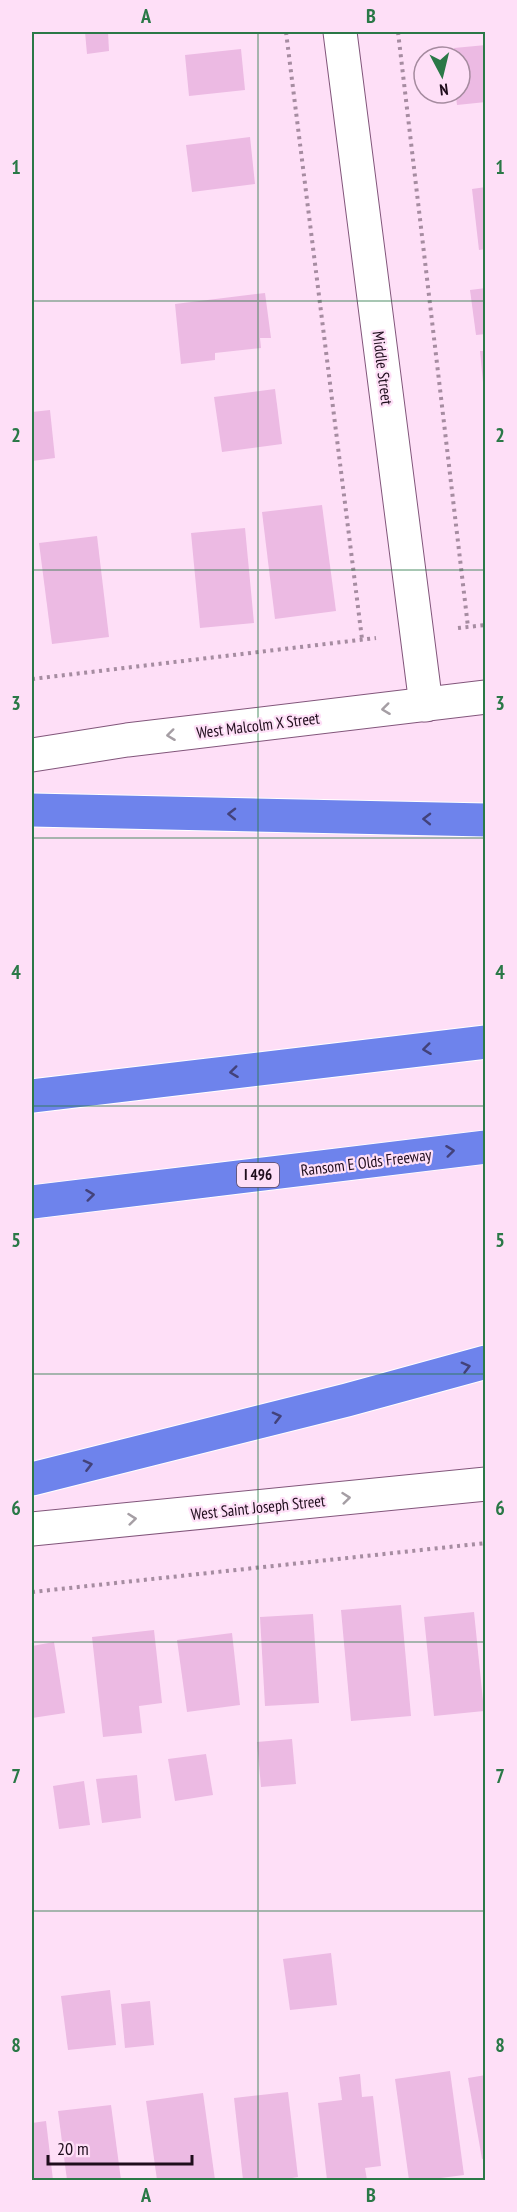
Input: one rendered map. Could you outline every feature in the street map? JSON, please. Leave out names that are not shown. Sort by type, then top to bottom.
[{"type":"highway","points":[[32,810],[486,820]]},
{"type":"highway","points":[[32,1096],[486,1042]]},
{"type":"highway","name":"Ransom E Olds Freeway","points":[[32,1202],[486,1147]]},
{"type":"highway","points":[[32,1479],[347,1400],[486,1362]]},
{"type":"street","name":"Middle Street","points":[[340,32],[426,705]]},
{"type":"street","name":"West Malcolm X Street","points":[[32,755],[127,740],[486,697]]},
{"type":"street","name":"West Saint Joseph Street","points":[[32,1529],[486,1484]]},
{"type":"path","points":[[286,32],[362,639]]},
{"type":"path","points":[[398,32],[468,627]]},
{"type":"path","points":[[32,679],[486,625]]},
{"type":"path","points":[[32,1592],[486,1543]]},
{"type":"building","points":[[85,32],[108,32],[109,51],[87,54]]},
{"type":"building","points":[[486,45],[486,102],[472,103],[472,46]]},
{"type":"building","points":[[241,49],[245,90],[189,96],[185,55]]},
{"type":"building","points":[[250,137],[255,184],[192,192],[186,145]]},
{"type":"building","points":[[486,187],[486,249],[479,250],[472,189]]},
{"type":"building","points":[[486,288],[486,334],[476,335],[470,290]]},
{"type":"building","points":[[265,293],[271,338],[260,338],[261,348],[215,353],[215,360],[181,364],[175,304]]},
{"type":"building","points":[[480,351],[486,351],[486,393],[484,393]]},
{"type":"building","points":[[275,389],[282,444],[222,452],[214,397]]},
{"type":"building","points":[[50,410],[55,458],[32,461],[32,412]]},
{"type":"building","points":[[322,505],[336,611],[275,619],[262,512]]},
{"type":"building","points":[[245,528],[254,623],[200,628],[191,533]]},
{"type":"building","points":[[97,536],[109,637],[52,644],[39,543]]},
{"type":"building","points":[[401,1605],[411,1716],[351,1721],[341,1610]]},
{"type":"building","points":[[474,1612],[484,1711],[434,1716],[424,1617]]},
{"type":"building","points":[[313,1614],[319,1703],[265,1706],[260,1617]]},
{"type":"building","points":[[154,1630],[162,1703],[139,1706],[142,1733],[103,1737],[92,1637]]},
{"type":"building","points":[[232,1633],[240,1705],[187,1712],[177,1640]]},
{"type":"building","points":[[54,1642],[65,1713],[32,1718],[32,1646]]},
{"type":"building","points":[[292,1739],[296,1784],[261,1787],[257,1742]]},
{"type":"building","points":[[206,1754],[213,1795],[175,1801],[168,1759]]},
{"type":"building","points":[[137,1775],[141,1818],[102,1823],[96,1779]]},
{"type":"building","points":[[84,1781],[90,1825],[59,1829],[53,1786]]},
{"type":"building","points":[[331,1953],[337,2005],[290,2010],[283,1959]]},
{"type":"building","points":[[110,1990],[116,2045],[68,2050],[61,1996]]},
{"type":"building","points":[[150,2001],[154,2045],[125,2048],[121,2004]]},
{"type":"building","points":[[450,2071],[464,2175],[409,2180],[395,2079]]},
{"type":"building","points":[[360,2074],[362,2097],[373,2096],[381,2166],[365,2168],[367,2180],[327,2180],[318,2103],[342,2100],[339,2077]]},
{"type":"building","points":[[486,2075],[486,2158],[482,2159],[468,2078]]},
{"type":"building","points":[[288,2092],[298,2177],[280,2180],[243,2180],[234,2098]]},
{"type":"building","points":[[203,2093],[215,2180],[157,2180],[146,2101]]},
{"type":"building","points":[[111,2105],[121,2180],[67,2180],[58,2111]]},
{"type":"building","points":[[46,2121],[53,2180],[32,2180],[32,2123]]}]
